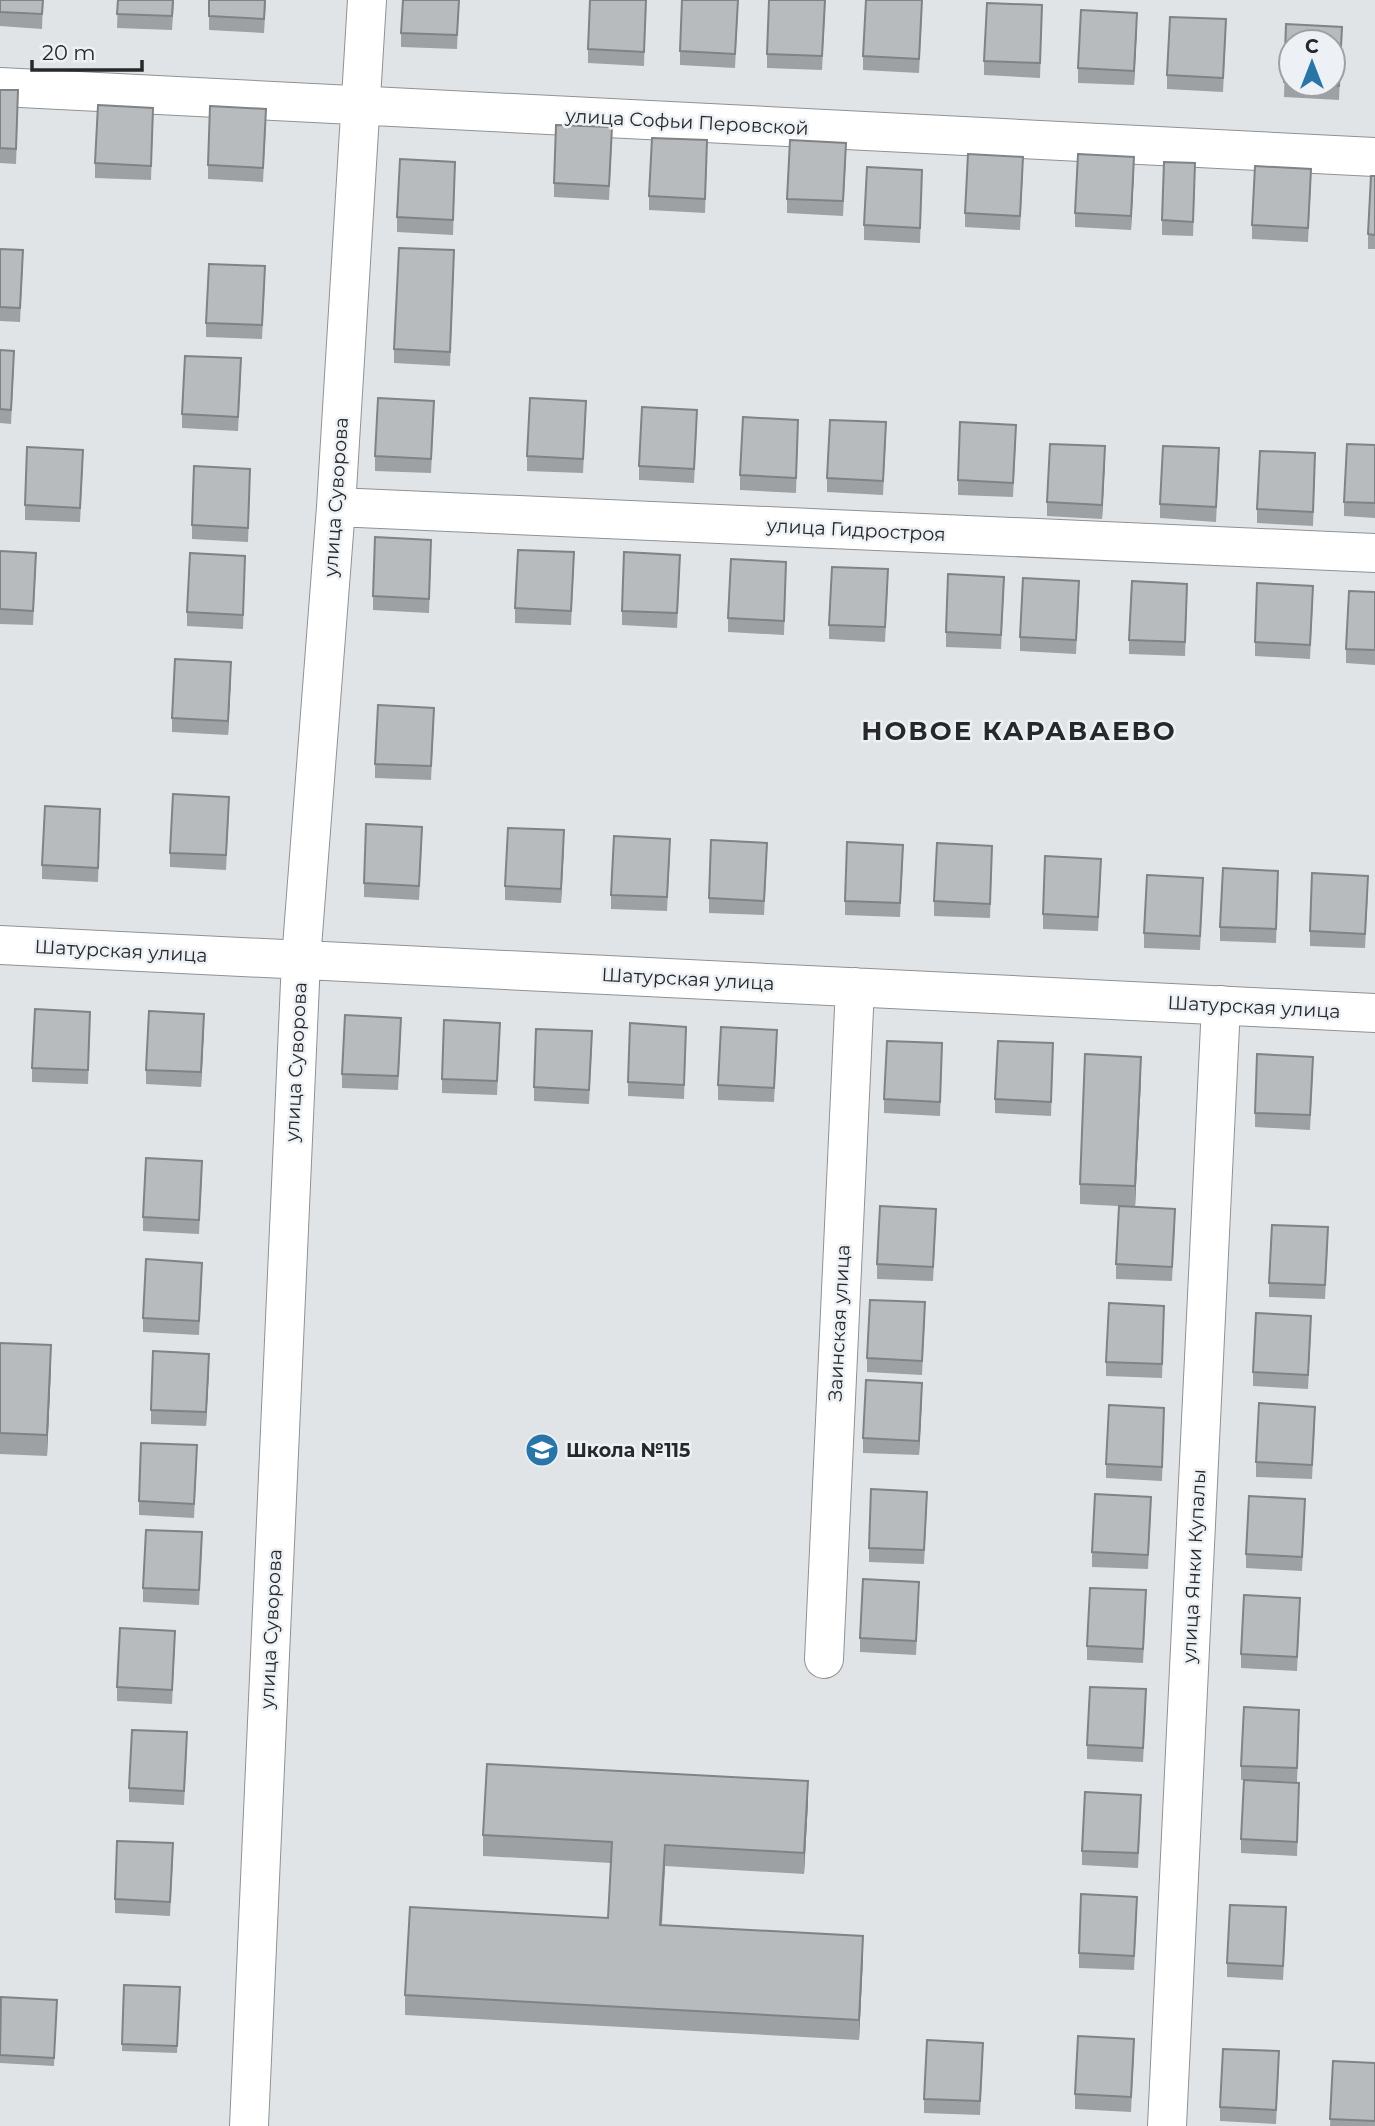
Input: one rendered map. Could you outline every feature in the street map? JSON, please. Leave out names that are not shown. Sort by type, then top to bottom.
[{"type":"street","name":"улица Суворова","points":[[249,2126],[301,960],[336,507],[367,0]]},
{"type":"street","name":"улица Софьи Перовской","points":[[0,87],[1375,157]]},
{"type":"street","name":"улица Гидростроя","points":[[336,507],[1375,553]]},
{"type":"street","name":"Шатурская улица","points":[[0,945],[1375,1013]]},
{"type":"street","name":"Заинская улица","points":[[824,1659],[855,987]]},
{"type":"street","name":"улица Янки Купалы","points":[[1167,2126],[1221,1005]]},
{"type":"building","points":[[0,0],[43,0],[42,14],[0,12]]},
{"type":"building","points":[[118,0],[173,0],[172,16],[117,14]]},
{"type":"building","points":[[209,0],[265,0],[264,19],[209,16]]},
{"type":"building","points":[[403,0],[459,0],[457,35],[401,33]]},
{"type":"building","points":[[590,0],[646,0],[644,52],[588,49]]},
{"type":"building","points":[[682,0],[738,0],[735,54],[680,51]]},
{"type":"building","points":[[769,0],[825,0],[822,56],[767,54]]},
{"type":"building","points":[[866,0],[922,0],[919,59],[863,56]]},
{"type":"building","points":[[987,3],[1042,5],[1040,63],[984,61]]},
{"type":"building","points":[[1081,10],[1137,13],[1134,71],[1078,68]]},
{"type":"building","points":[[1170,17],[1226,19],[1223,78],[1167,75]]},
{"type":"building","points":[[1286,24],[1342,27],[1342,28],[1286,28]]},
{"type":"building","points":[[0,90],[18,90],[16,149],[0,148]]},
{"type":"building","points":[[98,105],[153,108],[151,166],[95,163]]},
{"type":"building","points":[[210,106],[266,109],[263,168],[208,165]]},
{"type":"building","points":[[556,125],[612,127],[609,186],[554,183]]},
{"type":"building","points":[[652,138],[707,140],[705,199],[649,196]]},
{"type":"building","points":[[790,140],[846,143],[843,201],[787,199]]},
{"type":"building","points":[[968,154],[1023,157],[1020,216],[965,213]]},
{"type":"building","points":[[1078,154],[1134,157],[1131,216],[1075,213]]},
{"type":"building","points":[[400,159],[455,162],[453,220],[397,217]]},
{"type":"building","points":[[1164,162],[1195,163],[1193,222],[1162,220]]},
{"type":"building","points":[[1255,166],[1311,169],[1308,228],[1252,225]]},
{"type":"building","points":[[867,167],[922,170],[920,228],[864,225]]},
{"type":"building","points":[[1371,176],[1375,176],[1375,235],[1368,234]]},
{"type":"building","points":[[399,248],[454,250],[450,352],[394,349]]},
{"type":"building","points":[[0,249],[23,250],[20,308],[0,307]]},
{"type":"building","points":[[209,264],[265,266],[262,325],[206,323]]},
{"type":"building","points":[[0,350],[14,351],[11,410],[0,409]]},
{"type":"building","points":[[185,356],[241,358],[238,417],[182,414]]},
{"type":"building","points":[[378,398],[434,401],[431,459],[375,456]]},
{"type":"building","points":[[530,398],[586,401],[583,459],[527,456]]},
{"type":"building","points":[[642,407],[697,410],[694,469],[639,466]]},
{"type":"building","points":[[743,417],[798,420],[796,478],[740,475]]},
{"type":"building","points":[[830,420],[886,422],[883,481],[827,478]]},
{"type":"building","points":[[960,422],[1016,425],[1013,483],[958,480]]},
{"type":"building","points":[[1050,444],[1105,446],[1102,505],[1047,502]]},
{"type":"building","points":[[1347,444],[1375,445],[1375,503],[1344,502]]},
{"type":"building","points":[[1163,446],[1219,448],[1216,507],[1160,504]]},
{"type":"building","points":[[27,447],[83,450],[80,508],[25,505]]},
{"type":"building","points":[[1260,451],[1315,453],[1313,512],[1257,509]]},
{"type":"building","points":[[194,466],[250,469],[248,528],[192,525]]},
{"type":"building","points":[[375,537],[431,540],[429,599],[373,596]]},
{"type":"building","points":[[518,550],[574,552],[571,611],[515,608]]},
{"type":"building","points":[[0,551],[36,553],[33,611],[0,609]]},
{"type":"building","points":[[624,552],[680,555],[677,613],[622,611]]},
{"type":"building","points":[[190,553],[245,556],[243,615],[187,612]]},
{"type":"building","points":[[731,559],[786,562],[784,621],[728,618]]},
{"type":"building","points":[[832,567],[888,569],[885,627],[829,625]]},
{"type":"building","points":[[948,574],[1004,577],[1001,635],[946,632]]},
{"type":"building","points":[[1023,578],[1079,581],[1076,640],[1020,637]]},
{"type":"building","points":[[1132,581],[1187,584],[1185,642],[1129,640]]},
{"type":"building","points":[[1257,583],[1313,586],[1310,645],[1255,642]]},
{"type":"building","points":[[1349,591],[1375,592],[1375,650],[1346,649]]},
{"type":"building","points":[[175,659],[231,662],[228,721],[172,718]]},
{"type":"building","points":[[378,705],[434,708],[431,766],[375,764]]},
{"type":"building","points":[[173,794],[229,797],[226,855],[170,853]]},
{"type":"building","points":[[45,806],[100,809],[98,868],[42,865]]},
{"type":"building","points":[[366,824],[422,827],[419,886],[364,883]]},
{"type":"building","points":[[508,828],[564,830],[561,889],[505,886]]},
{"type":"building","points":[[614,836],[670,839],[667,897],[611,895]]},
{"type":"building","points":[[711,840],[767,843],[764,901],[709,898]]},
{"type":"building","points":[[847,842],[903,845],[900,903],[845,901]]},
{"type":"building","points":[[937,843],[992,846],[990,904],[934,901]]},
{"type":"building","points":[[1045,856],[1101,859],[1098,917],[1043,914]]},
{"type":"building","points":[[1223,868],[1278,871],[1276,929],[1220,927]]},
{"type":"building","points":[[1312,873],[1368,876],[1365,934],[1310,931]]},
{"type":"building","points":[[1147,875],[1203,878],[1200,936],[1144,933]]},
{"type":"building","points":[[35,1009],[90,1012],[88,1070],[32,1068]]},
{"type":"building","points":[[149,1011],[204,1014],[201,1072],[146,1070]]},
{"type":"building","points":[[345,1015],[401,1018],[398,1076],[342,1074]]},
{"type":"building","points":[[444,1020],[500,1023],[497,1081],[442,1079]]},
{"type":"building","points":[[630,1023],[686,1027],[684,1085],[628,1082]]},
{"type":"building","points":[[721,1027],[777,1030],[774,1088],[718,1085]]},
{"type":"building","points":[[536,1029],[592,1031],[589,1090],[534,1087]]},
{"type":"building","points":[[887,1041],[942,1043],[940,1102],[884,1099]]},
{"type":"building","points":[[998,1041],[1053,1043],[1051,1102],[995,1099]]},
{"type":"building","points":[[1085,1054],[1141,1057],[1135,1186],[1080,1184]]},
{"type":"building","points":[[1257,1054],[1313,1057],[1310,1115],[1255,1113]]},
{"type":"building","points":[[146,1158],[202,1161],[199,1220],[143,1217]]},
{"type":"building","points":[[880,1206],[936,1209],[933,1267],[877,1264]]},
{"type":"building","points":[[1119,1206],[1175,1209],[1172,1267],[1116,1264]]},
{"type":"building","points":[[1272,1225],[1328,1227],[1325,1285],[1269,1283]]},
{"type":"building","points":[[146,1259],[202,1263],[199,1321],[143,1318]]},
{"type":"building","points":[[870,1300],[925,1302],[922,1361],[867,1358]]},
{"type":"building","points":[[1109,1303],[1164,1306],[1162,1364],[1106,1362]]},
{"type":"building","points":[[1256,1313],[1311,1316],[1308,1375],[1253,1372]]},
{"type":"building","points":[[0,1343],[51,1345],[47,1435],[0,1433]]},
{"type":"building","points":[[153,1351],[209,1354],[206,1412],[151,1410]]},
{"type":"building","points":[[866,1380],[922,1383],[919,1441],[863,1438]]},
{"type":"building","points":[[1259,1403],[1315,1407],[1312,1465],[1256,1462]]},
{"type":"building","points":[[1109,1405],[1164,1408],[1162,1467],[1106,1464]]},
{"type":"building","points":[[141,1443],[197,1445],[194,1504],[139,1501]]},
{"type":"building","points":[[871,1489],[927,1492],[924,1550],[869,1548]]},
{"type":"building","points":[[1095,1494],[1151,1497],[1148,1555],[1092,1552]]},
{"type":"building","points":[[1249,1496],[1305,1499],[1302,1557],[1246,1554]]},
{"type":"building","points":[[146,1530],[202,1532],[199,1590],[143,1588]]},
{"type":"building","points":[[863,1579],[919,1582],[916,1641],[860,1638]]},
{"type":"building","points":[[1090,1588],[1146,1590],[1143,1649],[1087,1646]]},
{"type":"building","points":[[1244,1595],[1300,1598],[1297,1657],[1241,1654]]},
{"type":"building","points":[[120,1628],[175,1631],[172,1690],[117,1687]]},
{"type":"building","points":[[1090,1687],[1146,1689],[1143,1748],[1087,1745]]},
{"type":"building","points":[[1244,1707],[1299,1710],[1297,1768],[1241,1766]]},
{"type":"building","points":[[132,1730],[187,1732],[184,1791],[129,1788]]},
{"type":"building","points":[[487,1764],[808,1781],[804,1853],[665,1845],[660,1925],[863,1936],[859,2020],[405,1995],[410,1907],[608,1918],[612,1842],[483,1835]]},
{"type":"building","points":[[1244,1780],[1299,1783],[1297,1842],[1241,1839]]},
{"type":"building","points":[[1085,1792],[1141,1795],[1138,1853],[1082,1851]]},
{"type":"building","points":[[117,1841],[173,1843],[170,1902],[115,1899]]},
{"type":"building","points":[[1081,1894],[1137,1897],[1134,1956],[1079,1953]]},
{"type":"building","points":[[1230,1905],[1286,1907],[1283,1966],[1227,1963]]},
{"type":"building","points":[[124,1985],[180,1987],[177,2046],[122,2044]]},
{"type":"building","points":[[1,1997],[57,2000],[54,2058],[0,2055]]},
{"type":"building","points":[[1078,2036],[1134,2039],[1131,2097],[1075,2094]]},
{"type":"building","points":[[927,2040],[983,2043],[980,2101],[924,2099]]},
{"type":"building","points":[[1223,2049],[1279,2051],[1276,2110],[1220,2107]]},
{"type":"building","points":[[1333,2061],[1375,2063],[1375,2121],[1330,2119]]},
{"type":"place","name":"Школа №115","points":[[542,1450]]},
{"type":"district","name":"НОВОЕ КАРАВАЕВО","points":[[1019,731]]}]
